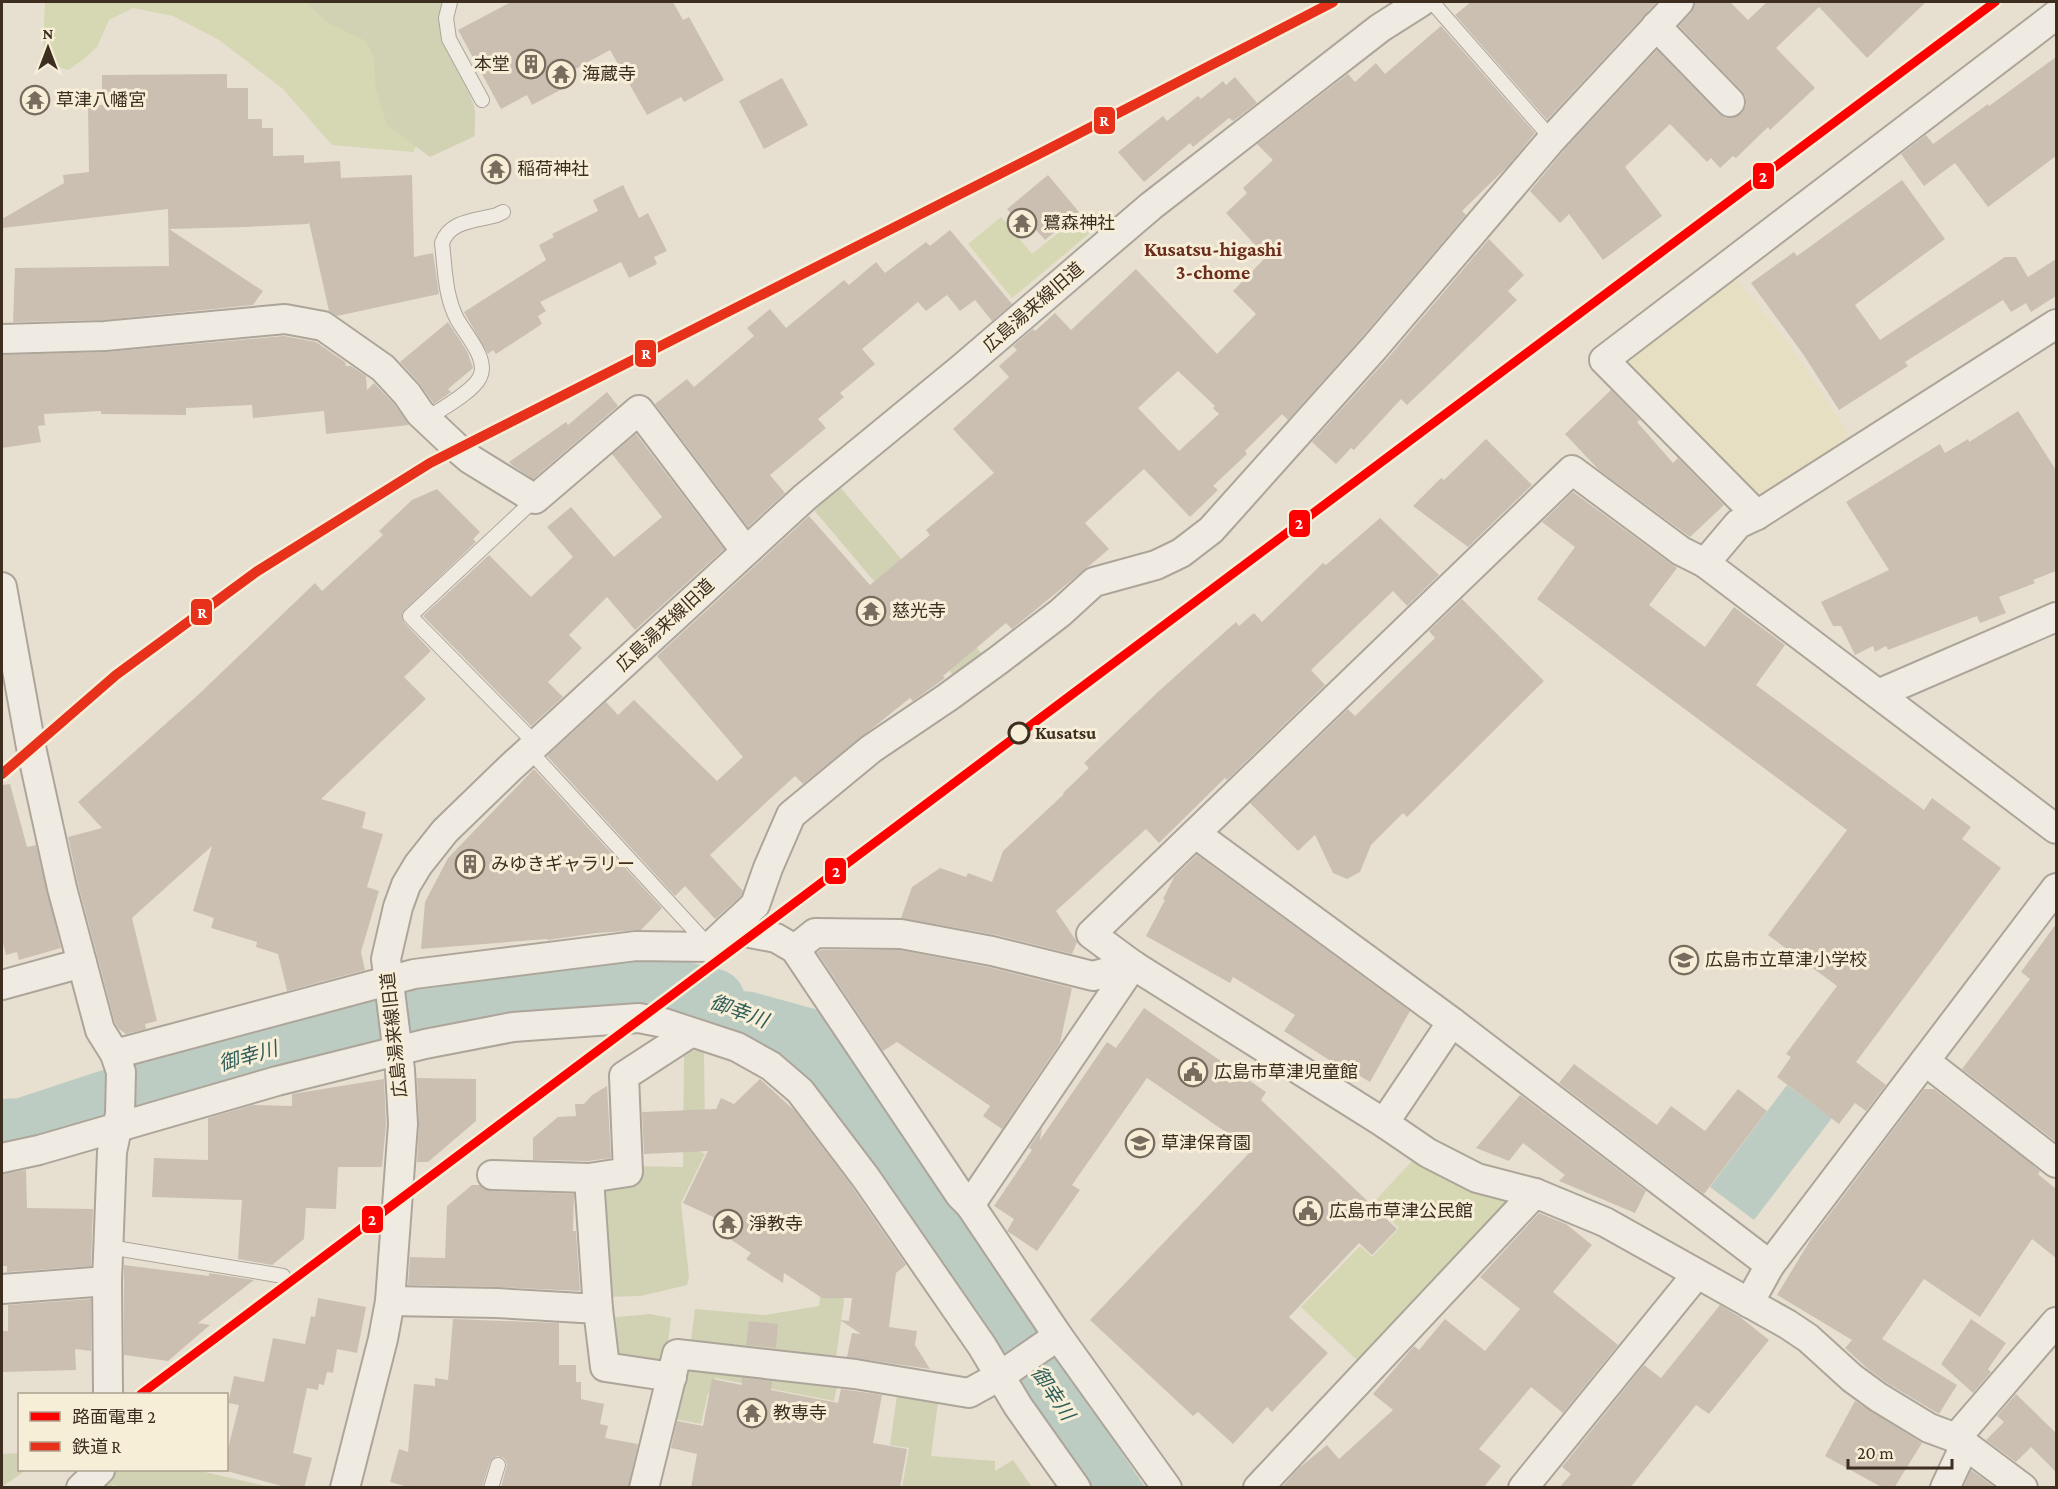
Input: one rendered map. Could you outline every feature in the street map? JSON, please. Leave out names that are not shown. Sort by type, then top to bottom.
[{"type":"street","name":"広島湯来線旧道","points":[[345,1488],[383,1339],[390,1301],[402,1125],[397,1044],[386,959],[398,907],[406,885],[418,865],[445,831],[533,747],[805,497],[963,368],[1151,206],[1380,28],[1421,2]]},
{"type":"street","points":[[719,938],[755,905],[791,815],[872,749],[948,697],[1060,613],[1094,582],[1156,565],[1181,553],[1211,530],[1374,348],[1552,139],[1679,2]]},
{"type":"street","points":[[1757,515],[1604,360],[2056,15]]},
{"type":"street","points":[[1656,26],[1730,102]]},
{"type":"street","points":[[2,339],[105,336],[285,319],[323,326],[383,368],[426,419],[470,459],[535,499],[639,410],[745,550]]},
{"type":"street","points":[[1706,563],[1738,524],[1757,515],[2056,324]]},
{"type":"street","points":[[2023,1488],[1960,1442],[1929,1428],[1878,1397],[1852,1378],[1808,1338],[1605,1222],[1535,1192],[1477,1178],[1428,1153],[1133,965],[1091,934],[1572,470],[1681,551],[1706,563],[2056,829]]},
{"type":"street","points":[[2,587],[12,705],[100,1030],[117,1057],[121,1072],[118,1120],[112,1152],[107,1281],[108,1392]]},
{"type":"street","points":[[1878,694],[2056,617]]},
{"type":"street","points":[[1196,834],[1452,1022],[1770,1265]]},
{"type":"street","points":[[1749,1303],[1770,1265],[2056,888]]},
{"type":"street","points":[[795,950],[815,933],[901,934],[992,951],[1093,976],[1133,965]]},
{"type":"street","points":[[117,1057],[390,986],[414,974],[636,946],[719,938],[776,938],[795,950],[960,1195],[970,1204],[1055,1338],[1167,1488]]},
{"type":"street","points":[[2,985],[82,963]]},
{"type":"street","points":[[970,1204],[1133,965]]},
{"type":"street","points":[[2,1158],[39,1150],[118,1120],[277,1081],[397,1044],[425,1044],[513,1027],[611,1019],[639,1018],[664,1023],[737,1047],[771,1066],[800,1091],[866,1178],[982,1346],[1018,1406],[1076,1488]]},
{"type":"street","points":[[1383,1123],[1452,1022]]},
{"type":"street","points":[[492,1175],[589,1178],[628,1172],[624,1076],[690,1033]]},
{"type":"street","points":[[1926,1061],[2056,1163]]},
{"type":"street","points":[[589,1178],[598,1309],[605,1367],[672,1377]]},
{"type":"street","points":[[1258,1488],[1535,1192]]},
{"type":"street","points":[[1523,1487],[1697,1274]]},
{"type":"street","points":[[2,1289],[107,1281]]},
{"type":"street","points":[[390,1301],[497,1303],[598,1309]]},
{"type":"street","points":[[1945,1488],[1960,1442],[2056,1322]]},
{"type":"street","points":[[644,1488],[676,1354],[855,1374],[969,1393],[1001,1375],[1055,1338]]},
{"type":"street","points":[[81,1488],[99,1471]]},
{"type":"lane","points":[[450,2],[446,18],[449,39],[482,100]]},
{"type":"lane","points":[[1432,2],[1552,139]]},
{"type":"lane","points":[[426,419],[473,387],[480,377],[482,368],[479,357],[456,317],[449,298],[442,243],[445,236],[456,225],[502,212]]},
{"type":"lane","points":[[535,499],[410,616],[533,747],[719,938]]},
{"type":"lane","points":[[109,1247],[284,1276]]},
{"type":"lane","points":[[491,1488],[498,1465]]},
{"type":"shaded area","points":[[1733,275],[1795,352],[1850,436],[1765,492],[1748,491],[1628,370],[1628,355]]},
{"type":"green space","points":[[45,2],[455,2],[433,21],[439,101],[413,152],[332,145],[283,89],[219,40],[173,16],[133,8],[109,20],[97,47],[68,70],[45,62],[43,41]]},
{"type":"green space","points":[[305,2],[442,2],[440,17],[444,43],[474,107],[475,136],[430,157],[387,125],[376,90],[374,57],[366,41],[330,24]]},
{"type":"green space","points":[[1001,217],[1032,254],[1077,218],[1090,233],[1012,298],[968,244]]},
{"type":"green space","points":[[840,487],[988,661],[958,681],[814,510]]},
{"type":"green space","points":[[704,1051],[705,1130],[695,1149],[705,1154],[681,1203],[689,1277],[687,1285],[641,1296],[605,1297],[596,1183],[635,1166],[683,1167],[684,1052]]},
{"type":"green space","points":[[1414,1159],[1468,1188],[1512,1204],[1360,1363],[1301,1307],[1360,1246],[1372,1257],[1399,1228],[1373,1203]]},
{"type":"green space","points":[[840,1281],[844,1301],[835,1364],[690,1348],[695,1309],[765,1315],[819,1306],[822,1283]]},
{"type":"green space","points":[[650,1314],[671,1318],[665,1368],[611,1360],[607,1318]]},
{"type":"green space","points":[[685,1360],[839,1378],[834,1401],[715,1378],[712,1393],[708,1393],[701,1424],[675,1419],[661,1485],[654,1484]]},
{"type":"green space","points":[[898,1388],[939,1394],[931,1456],[995,1461],[995,1471],[1013,1460],[1032,1487],[902,1487],[909,1448],[890,1445]]},
{"type":"green space","points":[[18,1453],[18,1471],[25,1471],[2,1487],[2,1454]]},
{"type":"green space","points":[[112,1471],[200,1471],[270,1487],[128,1488],[112,1485],[97,1488]]},
{"type":"water","points":[[630,980],[753,992],[822,1011],[1145,1487],[1089,1487],[772,1055],[715,1019]]},
{"type":"water","points":[[1787,1085],[1832,1118],[1754,1220],[1710,1187]]},
{"type":"building","points":[[511,2],[673,2],[683,20],[689,17],[724,80],[684,102],[681,97],[647,115],[610,50],[559,78],[564,88],[532,105],[527,95],[501,109],[458,30]]},
{"type":"building","points":[[1471,2],[1656,3],[1547,120],[1455,15]]},
{"type":"building","points":[[1695,2],[1730,2],[1748,20],[1767,2],[1926,2],[1867,58],[1819,7],[1776,48],[1815,88],[1770,130],[1768,127],[1736,158],[1733,156],[1720,168],[1711,158],[1707,162],[1670,124],[1625,167],[1662,216],[1603,260],[1569,214],[1560,223],[1530,191],[1564,150],[1657,50],[1719,114],[1726,118],[1733,118],[1742,113],[1746,106],[1746,97],[1742,91],[1679,26],[1691,13]]},
{"type":"building","points":[[1441,26],[1535,133],[1507,167],[1462,211],[1466,215],[1288,420],[1282,414],[1245,451],[1247,454],[1213,486],[1218,490],[1190,517],[1144,469],[1085,523],[1109,549],[1012,629],[1006,623],[943,676],[945,678],[913,701],[910,698],[803,784],[795,776],[710,855],[743,891],[741,896],[715,919],[685,886],[675,896],[547,756],[606,702],[618,715],[634,700],[717,781],[743,757],[657,656],[809,516],[870,585],[930,535],[926,530],[994,473],[953,429],[1009,377],[999,366],[1017,350],[1013,346],[1055,313],[1071,330],[1136,269],[1217,354],[1256,314],[1233,291],[1266,257],[1226,213],[1247,193],[1243,188],[1273,160],[1257,144],[1348,74],[1355,82],[1376,63],[1385,74]],"holes":[[[1178,371],[1215,406],[1213,408],[1219,414],[1179,451],[1138,408]]]},
{"type":"building","points":[[2056,57],[2056,156],[1988,207],[1955,163],[1924,186],[1901,154],[1926,135],[1933,144]]},
{"type":"building","points":[[227,74],[227,88],[248,88],[248,119],[262,119],[262,128],[273,128],[273,156],[304,155],[304,163],[340,161],[341,178],[412,175],[414,257],[433,253],[439,294],[337,316],[329,311],[309,222],[308,224],[169,229],[263,291],[253,305],[104,320],[13,322],[15,268],[169,266],[168,209],[2,228],[2,219],[64,183],[63,175],[89,172],[88,105],[102,105],[102,75]]},
{"type":"building","points":[[1235,77],[1257,103],[1233,121],[1229,118],[1193,147],[1190,143],[1144,182],[1118,152],[1163,116],[1167,121],[1198,96],[1201,99],[1223,81],[1226,85]]},
{"type":"building","points":[[782,78],[808,125],[764,149],[739,101]]},
{"type":"building","points":[[1048,175],[1079,212],[1045,240],[1036,230],[1029,236],[1007,209]]},
{"type":"building","points":[[1902,180],[1945,239],[1855,305],[1880,340],[2005,257],[2016,257],[2028,277],[2056,259],[2056,296],[2031,312],[2026,303],[2011,312],[2003,300],[1905,362],[1908,366],[1839,410],[1803,354],[1751,283],[1794,252],[1797,256]]},
{"type":"building","points":[[623,185],[639,218],[648,213],[667,251],[654,257],[657,264],[629,278],[621,262],[540,302],[546,311],[538,316],[542,324],[496,354],[493,350],[488,354],[464,312],[546,260],[539,245],[554,237],[552,234],[598,211],[593,200]]},
{"type":"building","points":[[950,230],[1012,304],[992,321],[975,300],[960,311],[947,295],[926,311],[918,302],[862,349],[875,364],[840,393],[844,397],[818,419],[826,428],[770,475],[785,493],[748,527],[655,404],[687,379],[694,387],[754,336],[747,328],[770,309],[786,328],[844,280],[849,285],[876,262],[885,273],[926,242],[930,246]]},
{"type":"building","points":[[1489,239],[1524,275],[1508,291],[1517,300],[1407,405],[1401,399],[1354,450],[1351,448],[1336,464],[1312,442],[1387,359]]},
{"type":"building","points":[[448,322],[467,351],[473,368],[448,389],[451,392],[434,404],[400,362]]},
{"type":"building","points":[[284,336],[316,342],[345,362],[346,366],[351,366],[366,376],[367,390],[374,383],[394,404],[409,425],[326,434],[324,411],[253,418],[252,405],[186,408],[186,415],[101,414],[101,411],[44,414],[45,425],[38,426],[41,442],[2,448],[2,355],[106,352]]},
{"type":"building","points":[[1611,390],[1640,420],[1637,422],[1673,463],[1678,458],[1724,505],[1690,537],[1599,470],[1565,434]]},
{"type":"building","points":[[607,392],[618,406],[533,479],[509,462],[566,422],[568,425]]},
{"type":"building","points":[[2018,411],[2056,470],[2056,571],[2033,580],[2035,583],[1999,597],[2006,613],[1980,623],[1977,616],[1888,650],[1886,646],[1875,652],[1873,646],[1855,655],[1841,626],[1833,626],[1821,602],[1889,570],[1846,502],[1940,444],[1945,453],[1968,439],[1969,442]]},
{"type":"building","points":[[636,434],[724,549],[635,630],[607,597],[569,635],[582,648],[548,682],[563,697],[531,726],[423,616],[489,555],[531,597],[573,557],[547,527],[571,507],[614,557],[662,517],[612,454]]},
{"type":"building","points":[[1486,439],[1532,485],[1468,547],[1413,506],[1441,478],[1444,480]]},
{"type":"building","points":[[437,489],[480,532],[473,539],[476,542],[402,613],[404,622],[431,651],[404,677],[426,699],[321,799],[366,812],[362,828],[383,834],[367,887],[379,891],[361,952],[365,970],[287,991],[278,954],[256,947],[257,942],[211,928],[214,918],[193,911],[212,846],[132,918],[157,1021],[145,1024],[146,1029],[126,1034],[115,1023],[78,884],[68,837],[102,828],[78,802],[198,695],[315,583],[322,591],[383,535],[379,531],[412,500]]},
{"type":"building","points":[[1573,492],[1677,568],[1649,605],[1705,647],[1734,607],[1785,645],[1756,685],[1924,810],[1932,798],[1971,827],[1962,839],[2001,868],[1856,1062],[1886,1085],[1866,1111],[1855,1103],[1839,1124],[1777,1077],[1791,1057],[1786,1054],[1837,986],[1768,935],[1847,830],[1537,599],[1575,547],[1542,522]]},
{"type":"building","points":[[1380,518],[1439,575],[1407,606],[1393,591],[1311,670],[1325,685],[1227,780],[1225,778],[1159,843],[1146,829],[1056,911],[1077,942],[1072,954],[996,935],[901,918],[912,887],[940,868],[966,877],[968,873],[992,882],[1003,851],[1064,794],[1089,768],[1084,763],[1160,690],[1236,622],[1239,626],[1254,613],[1262,622],[1323,563],[1326,565]]},
{"type":"building","points":[[1462,599],[1544,681],[1407,817],[1403,813],[1371,845],[1360,872],[1347,879],[1333,873],[1315,835],[1298,851],[1250,803],[1348,709],[1355,716],[1435,638],[1429,631]]},
{"type":"building","points":[[534,769],[662,908],[641,930],[548,940],[421,949],[425,902],[448,858]]},
{"type":"building","points":[[10,784],[27,847],[36,845],[61,948],[19,960],[17,952],[6,955],[2,939],[2,785]]},
{"type":"building","points":[[1197,855],[1410,1011],[1370,1082],[1338,1063],[1337,1065],[1284,1031],[1295,1015],[1233,977],[1230,983],[1146,936],[1174,877]]},
{"type":"building","points":[[2056,924],[2056,1142],[1962,1069],[2030,979],[2021,972]]},
{"type":"building","points":[[821,950],[899,950],[988,967],[1072,988],[1060,1043],[1002,1129],[983,1116],[990,1106],[897,1042],[883,1051],[817,952]]},
{"type":"building","points":[[1144,1008],[1266,1092],[1261,1100],[1397,1229],[1372,1255],[1359,1243],[1289,1317],[1328,1353],[1272,1412],[1267,1407],[1233,1444],[1198,1412],[1193,1416],[1090,1320],[1252,1150],[1147,1078],[1072,1185],[1080,1190],[1037,1251],[1007,1231],[1014,1219],[994,1206],[1032,1150],[1029,1148],[1042,1128],[1040,1140],[1107,1042],[1116,1048]]},
{"type":"building","points":[[1574,1064],[1657,1125],[1671,1106],[1705,1131],[1738,1089],[1767,1111],[1704,1194],[1559,1083]]},
{"type":"building","points":[[417,1078],[476,1079],[476,1121],[428,1162],[417,1162],[419,1123]]},
{"type":"building","points":[[384,1079],[386,1124],[382,1167],[338,1167],[336,1209],[306,1208],[304,1239],[272,1265],[238,1259],[242,1200],[152,1197],[154,1158],[208,1160],[208,1118],[253,1105],[292,1106],[292,1094]]},
{"type":"building","points":[[760,1079],[795,1111],[853,1188],[906,1265],[896,1273],[889,1327],[917,1331],[915,1345],[930,1369],[847,1357],[852,1333],[861,1334],[840,1320],[849,1321],[852,1298],[822,1298],[784,1273],[783,1283],[746,1259],[751,1253],[730,1239],[737,1228],[683,1203],[708,1151],[644,1154],[642,1112],[716,1109],[721,1098],[734,1104]]},
{"type":"building","points":[[607,1086],[611,1158],[588,1161],[533,1160],[533,1138],[558,1117],[576,1116],[575,1104],[584,1104],[592,1095]]},
{"type":"building","points":[[1924,1089],[1934,1089],[2040,1171],[2038,1174],[2056,1189],[2056,1258],[2032,1239],[1980,1317],[1924,1279],[1882,1339],[1957,1385],[1939,1414],[1868,1369],[1845,1348],[1852,1340],[1777,1295],[1811,1239]]},
{"type":"building","points":[[1520,1095],[1646,1191],[1635,1213],[1559,1181],[1565,1175],[1523,1143],[1509,1161],[1476,1148]]},
{"type":"building","points":[[26,1170],[27,1208],[93,1209],[91,1266],[7,1272],[7,1266],[2,1266],[2,1174]]},
{"type":"building","points":[[472,1185],[480,1185],[491,1191],[574,1194],[573,1231],[576,1231],[580,1291],[408,1285],[410,1257],[445,1258],[447,1206]]},
{"type":"building","points":[[1539,1213],[1566,1224],[1592,1245],[1553,1292],[1618,1345],[1563,1413],[1531,1387],[1479,1449],[1501,1466],[1483,1488],[1281,1488],[1299,1468],[1327,1445],[1339,1459],[1393,1410],[1373,1394],[1414,1346],[1419,1350],[1445,1319],[1485,1351],[1520,1309],[1480,1277]]},
{"type":"building","points":[[124,1265],[254,1280],[198,1323],[210,1325],[168,1361],[124,1355]]},
{"type":"building","points":[[318,1298],[366,1307],[357,1353],[337,1349],[333,1373],[327,1372],[324,1385],[319,1384],[318,1390],[307,1388],[293,1453],[312,1458],[304,1488],[289,1488],[227,1471],[228,1448],[239,1405],[228,1403],[234,1376],[264,1382],[273,1338],[305,1344],[311,1316],[315,1317]]},
{"type":"building","points":[[91,1299],[91,1351],[75,1349],[76,1370],[2,1372],[2,1331],[8,1331],[8,1305]]},
{"type":"building","points":[[1720,1305],[1740,1317],[1769,1340],[1709,1414],[1696,1405],[1630,1488],[1559,1488],[1571,1474],[1562,1467],[1644,1365],[1661,1378]]},
{"type":"building","points":[[453,1319],[559,1323],[559,1365],[576,1365],[576,1382],[581,1382],[581,1399],[604,1404],[600,1424],[608,1426],[605,1438],[638,1444],[628,1488],[501,1488],[507,1464],[504,1458],[497,1456],[490,1462],[482,1488],[411,1488],[390,1482],[399,1449],[408,1452],[414,1384],[435,1386],[435,1378],[448,1380]]},
{"type":"building","points":[[1971,1319],[2006,1343],[1988,1369],[1991,1372],[1973,1393],[1941,1364]]},
{"type":"building","points":[[749,1321],[778,1324],[776,1348],[746,1345]]},
{"type":"building","points":[[742,1378],[772,1381],[771,1390],[838,1403],[841,1389],[882,1395],[873,1443],[907,1449],[900,1488],[691,1488],[697,1454],[671,1448],[677,1421],[703,1426],[712,1379],[742,1385]]},
{"type":"building","points":[[2016,1394],[2056,1433],[2056,1472],[2031,1447],[2016,1462],[1986,1440],[2004,1422],[1997,1416]]},
{"type":"building","points":[[1855,1401],[1922,1443],[1894,1488],[1883,1488],[1825,1456]]},
{"type":"building","points":[[1971,1470],[1993,1486],[1963,1488]]},
{"type":"waterway","name":"御幸川","points":[[2,1130],[23,1129],[247,1055],[439,1006],[532,991],[630,980],[714,1000]]},
{"type":"tram line","name":"2","points":[[142,1393],[1995,2]]},
{"type":"rail line","name":"R","points":[[2,774],[116,675],[256,572],[430,463],[1333,2]]},
{"type":"place","name":"本堂","points":[[531,64]]},
{"type":"place","name":"海蔵寺","points":[[561,74]]},
{"type":"place","name":"草津八幡宮","points":[[35,100]]},
{"type":"place","name":"稲荷神社","points":[[496,169]]},
{"type":"place","name":"鷺森神社","points":[[1022,223]]},
{"type":"place","name":"慈光寺","points":[[871,611]]},
{"type":"place","name":"Kusatsu","points":[[1019,733]]},
{"type":"place","name":"みゆきギャラリー","points":[[470,864]]},
{"type":"place","name":"広島市立草津小学校","points":[[1684,960]]},
{"type":"place","name":"広島市草津児童館","points":[[1193,1072]]},
{"type":"place","name":"草津保育園","points":[[1140,1143]]},
{"type":"place","name":"広島市草津公民館","points":[[1308,1211]]},
{"type":"place","name":"淨教寺","points":[[728,1224]]},
{"type":"place","name":"教専寺","points":[[752,1413]]},
{"type":"district","name":"Kusatsu-higashi 3-chome","points":[[1213,260]]}]
